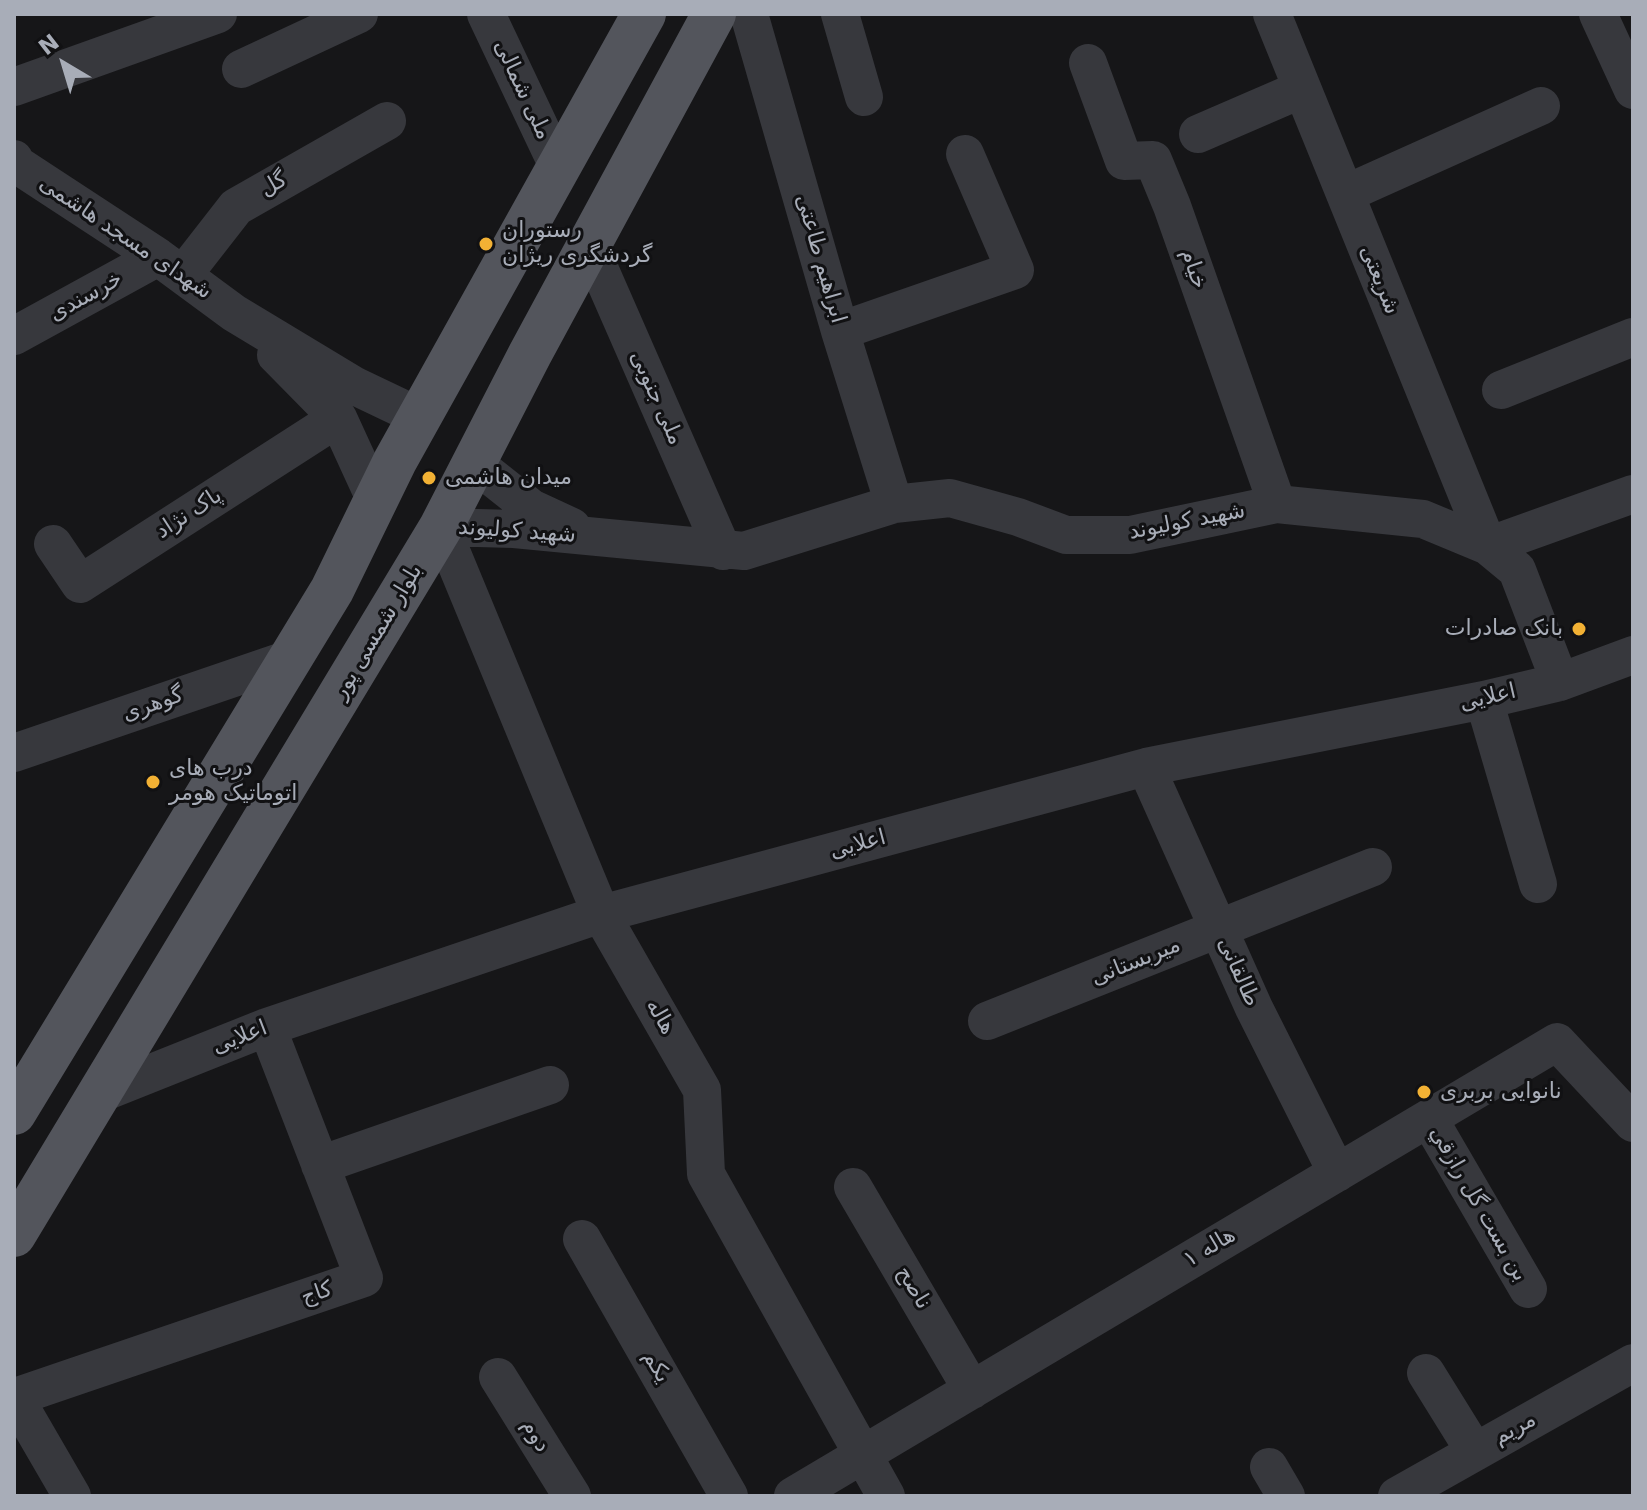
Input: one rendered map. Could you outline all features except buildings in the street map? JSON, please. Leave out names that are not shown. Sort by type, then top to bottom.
[{"type":"main road","points":[[15,1110],[332,590],[420,417],[644,14]]},
{"type":"main road","name":"بلوار شمسی پور","points":[[14,1235],[441,527],[530,354],[714,14]]},
{"type":"main road","points":[[468,331],[475,344],[500,359],[515,359],[530,354]]},
{"type":"main road","points":[[420,417],[442,412],[456,417],[469,428],[476,444],[473,462]]},
{"type":"street","points":[[14,87],[218,14]]},
{"type":"street","points":[[241,69],[359,14]]},
{"type":"street","name":"ملی شمالی","points":[[486,14],[558,166]]},
{"type":"street","name":"ابراهیم طاعتی","points":[[749,14],[840,331],[894,504]]},
{"type":"street","points":[[840,14],[864,97]]},
{"type":"street","name":"شریعتی","points":[[1272,14],[1488,546]]},
{"type":"street","points":[[1598,14],[1633,90]]},
{"type":"street","name":"خیام","points":[[1088,63],[1124,161],[1153,160],[1277,504]]},
{"type":"street","points":[[1198,134],[1302,89]]},
{"type":"street","points":[[1345,194],[1541,106]]},
{"type":"street","name":"گل","points":[[170,266],[236,207],[387,121]]},
{"type":"street","points":[[840,331],[1015,270],[965,154]]},
{"type":"street","name":"شهدای مسجد هاشمی","points":[[15,162],[234,313]]},
{"type":"street","name":"ملی جنوبی","points":[[589,245],[723,551]]},
{"type":"street","name":"خرسندی","points":[[14,336],[170,266]]},
{"type":"street","points":[[234,313],[355,386],[420,417]]},
{"type":"street","points":[[234,313],[338,418],[376,501]]},
{"type":"street","points":[[1501,390],[1633,337]]},
{"type":"street","name":"پاک نژاد","points":[[53,544],[80,584],[338,418]]},
{"type":"street","name":"شهید کولیوند","points":[[473,462],[531,508],[592,537]]},
{"type":"street","points":[[1488,546],[1633,494]]},
{"type":"street","name":"شهید کولیوند","points":[[441,527],[514,529],[744,551],[894,504],[950,498],[1018,517],[1066,535],[1130,535],[1277,504],[1423,519],[1488,546],[1517,570],[1560,682]]},
{"type":"street","name":"هاله","points":[[441,527],[601,914],[702,1090],[706,1174],[886,1496]]},
{"type":"street","name":"اعلایی","points":[[99,1094],[267,1027],[601,914],[1146,767],[1484,700],[1560,682],[1633,655]]},
{"type":"street","name":"گوهری","points":[[14,753],[292,658]]},
{"type":"street","points":[[1484,700],[1538,884]]},
{"type":"street","name":"طالقانی","points":[[1146,767],[1254,1008],[1337,1173]]},
{"type":"street","name":"میربستانی","points":[[987,1021],[1373,867]]},
{"type":"street","name":"کاج","points":[[14,1397],[364,1278],[267,1027]]},
{"type":"street","name":"هاله ۱","points":[[793,1496],[1557,1042],[1633,1123]]},
{"type":"street","points":[[320,1165],[550,1085]]},
{"type":"street","name":"بن بست گل رازقي","points":[[1429,1119],[1528,1289]]},
{"type":"street","name":"ناصح","points":[[853,1187],[972,1390]]},
{"type":"street","name":"یکم","points":[[582,1239],[729,1496]]},
{"type":"street","name":"مریم","points":[[1397,1496],[1633,1363]]},
{"type":"street","points":[[1426,1373],[1475,1452]]},
{"type":"street","name":"دوم","points":[[498,1377],[572,1496]]},
{"type":"street","points":[[14,1397],[72,1496]]},
{"type":"place","name":"رستوران گردشگری ریژان","points":[[486,244]]},
{"type":"place","name":"میدان هاشمی","points":[[429,478]]},
{"type":"place","name":"بانک صادرات","points":[[1579,629]]},
{"type":"place","name":"درب های اتوماتیک هومر","points":[[153,782]]},
{"type":"place","name":"نانوایی بربری","points":[[1424,1092]]}]
